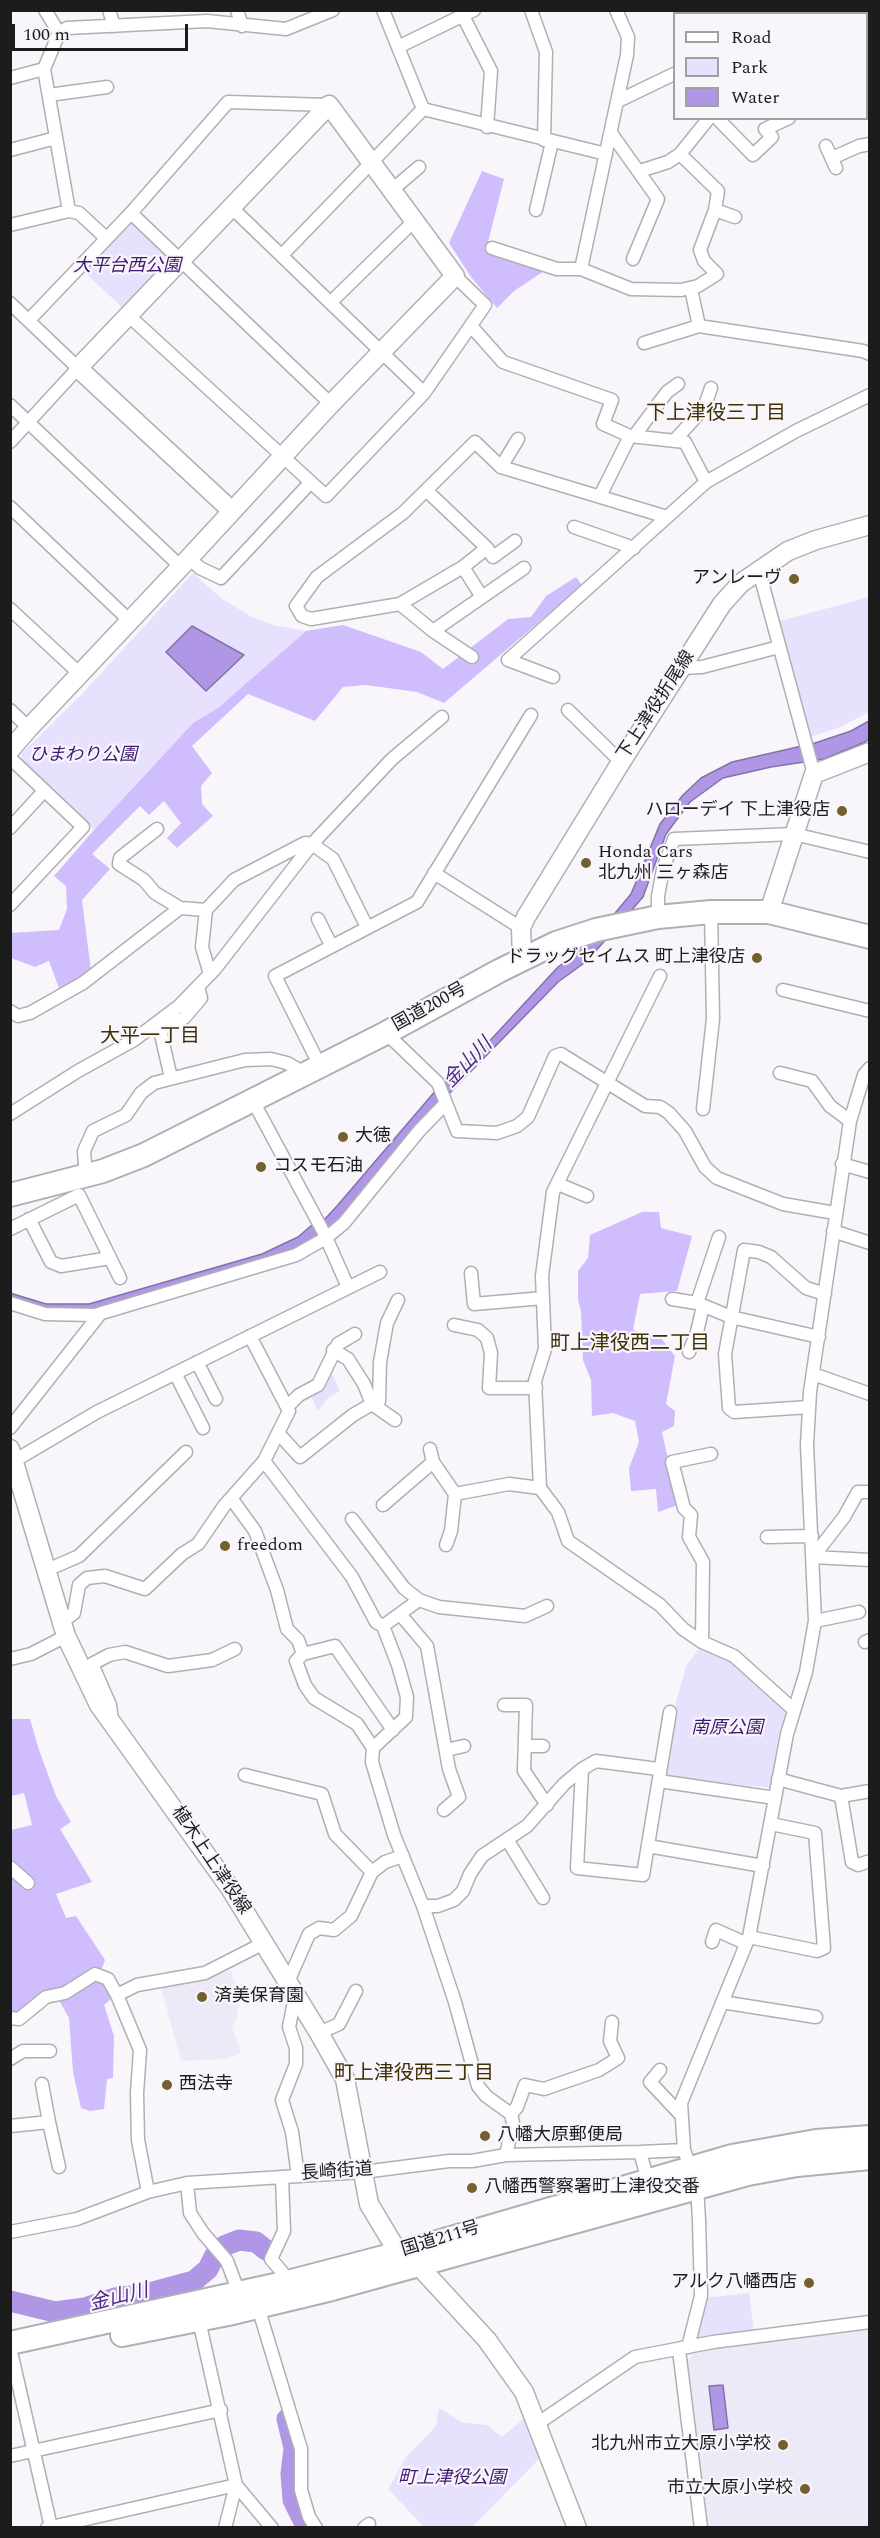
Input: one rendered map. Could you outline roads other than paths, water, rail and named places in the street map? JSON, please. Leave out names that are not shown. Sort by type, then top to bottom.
[{"type":"highway","name":"国道200号","points":[[10,1195],[80,1184],[253,1101],[386,1033],[433,1004],[522,959],[556,943],[596,930],[658,917],[711,912],[769,912],[870,937]]},
{"type":"highway","name":"国道211号","points":[[11,2351],[197,2312],[258,2307],[691,2168],[766,2148],[870,2137]]},
{"type":"highway","name":"国道211号","points":[[197,2312],[239,2293],[410,2258],[691,2168],[748,2174],[797,2165],[870,2158]]},
{"type":"street","points":[[45,10],[59,33]]},
{"type":"street","points":[[109,10],[114,27]]},
{"type":"street","points":[[237,10],[242,26]]},
{"type":"street","points":[[69,211],[44,69],[59,33],[67,28],[114,27],[174,16],[242,26],[286,29],[315,15],[333,10]]},
{"type":"street","points":[[383,10],[423,109]]},
{"type":"street","points":[[531,10],[546,52],[548,141],[536,210]]},
{"type":"street","points":[[581,269],[627,55],[628,37],[616,10]]},
{"type":"street","points":[[398,47],[469,13],[491,71],[487,127]]},
{"type":"street","points":[[10,78],[44,69]]},
{"type":"street","points":[[618,101],[673,75]]},
{"type":"street","points":[[49,95],[106,87]]},
{"type":"street","points":[[29,320],[131,213],[228,102],[329,105]]},
{"type":"street","points":[[129,316],[326,496],[424,393],[485,305],[455,276],[329,105]]},
{"type":"street","points":[[10,442],[179,260],[329,105]]},
{"type":"street","points":[[423,109],[487,127],[606,154]]},
{"type":"street","points":[[282,255],[423,109]]},
{"type":"street","points":[[640,171],[668,162],[680,154],[707,120]]},
{"type":"street","points":[[719,120],[753,155],[772,137],[765,129],[785,120]]},
{"type":"street","points":[[611,133],[658,199],[633,259]]},
{"type":"street","points":[[10,150],[56,138]]},
{"type":"street","points":[[826,146],[834,163],[859,146],[870,144]]},
{"type":"street","points":[[492,248],[557,269],[581,269],[631,289],[691,289],[717,274],[704,261],[699,250],[715,210],[718,191],[680,154]]},
{"type":"street","points":[[393,190],[419,167]]},
{"type":"street","points":[[231,207],[332,301],[424,393]]},
{"type":"street","points":[[715,210],[735,217]]},
{"type":"street","points":[[10,225],[69,211],[79,213],[106,238]]},
{"type":"street","points":[[131,213],[331,404]]},
{"type":"street","points":[[332,301],[414,220]]},
{"type":"street","points":[[10,750],[331,404],[455,276]]},
{"type":"street","points":[[691,289],[699,326]]},
{"type":"street","points":[[10,303],[232,511]]},
{"type":"street","points":[[471,326],[503,362],[612,400],[603,424],[632,436],[685,442],[706,482]]},
{"type":"street","points":[[644,343],[699,326],[863,351],[870,354]]},
{"type":"street","points":[[600,496],[632,436],[667,392],[678,384]]},
{"type":"street","points":[[674,441],[704,408],[711,388]]},
{"type":"street","points":[[553,677],[508,660],[706,482],[796,431],[870,395]]},
{"type":"street","points":[[10,405],[185,563],[221,578],[310,483]]},
{"type":"street","points":[[501,467],[518,439]]},
{"type":"street","points":[[487,549],[463,567],[400,604],[311,619],[302,616],[296,606],[317,577],[403,513],[475,442],[501,467],[667,517]]},
{"type":"street","points":[[427,491],[493,556],[514,541]]},
{"type":"street","points":[[10,507],[130,621]]},
{"type":"street","points":[[574,527],[634,548]]},
{"type":"street","name":"下上津役折尾線","points":[[521,928],[621,762],[722,604],[741,583],[770,562],[808,543],[869,529]]},
{"type":"street","points":[[463,567],[482,597]]},
{"type":"street","points":[[432,631],[524,568]]},
{"type":"street","points":[[759,571],[813,769],[769,912]]},
{"type":"street","points":[[400,604],[432,631],[472,657]]},
{"type":"street","points":[[10,609],[80,674]]},
{"type":"street","points":[[681,668],[713,664],[779,647]]},
{"type":"street","points":[[10,710],[29,728]]},
{"type":"street","points":[[568,710],[621,762]]},
{"type":"street","points":[[313,1070],[275,976],[417,902],[531,715]]},
{"type":"street","points":[[10,1114],[78,1071],[134,1040],[180,1006],[210,974],[312,844],[392,759],[442,717]]},
{"type":"street","points":[[813,769],[870,752]]},
{"type":"street","points":[[10,758],[83,827],[10,905]]},
{"type":"street","points":[[10,828],[44,791]]},
{"type":"street","points":[[157,829],[120,858],[119,864],[144,880],[155,893],[180,908],[206,910]]},
{"type":"street","points":[[658,917],[658,896],[663,869],[674,839],[794,834],[870,852]]},
{"type":"street","points":[[210,974],[202,947],[206,910],[234,880],[305,843],[312,844],[333,859],[367,927]]},
{"type":"street","points":[[434,873],[521,928],[522,959]]},
{"type":"street","points":[[10,1011],[18,1016],[30,1013],[83,983],[180,908]]},
{"type":"street","points":[[703,1109],[713,1019],[711,912]]},
{"type":"street","points":[[318,919],[331,945]]},
{"type":"street","points":[[660,976],[553,1192],[542,1276],[545,1349],[536,1388],[540,1488],[558,1512],[568,1541],[660,1605],[683,1629],[702,1642],[734,1656],[794,1710]]},
{"type":"street","points":[[171,1078],[160,1030],[184,1018],[201,998],[198,987]]},
{"type":"street","points":[[783,990],[870,1011]]},
{"type":"street","points":[[386,1033],[438,1083],[458,1131],[467,1134],[497,1133],[517,1126],[528,1117],[555,1056],[561,1054],[645,1106],[660,1107],[669,1113],[686,1131],[705,1167],[717,1178],[783,1204],[835,1213]]},
{"type":"street","points":[[120,1278],[80,1184],[84,1151],[93,1131],[126,1115],[141,1093],[154,1083],[171,1078],[245,1060],[271,1059],[313,1070]]},
{"type":"street","points":[[701,2528],[683,2348],[700,2296],[691,2168],[680,2114],[685,2091],[747,1940],[778,1779],[794,1710],[806,1672],[815,1621],[807,1445],[809,1407],[842,1164],[850,1121],[864,1075],[870,1068]]},
{"type":"street","points":[[780,1073],[812,1081],[830,1106],[850,1121]]},
{"type":"street","points":[[253,1101],[317,1219],[348,1287]]},
{"type":"street","points":[[10,1303],[55,1315],[100,1314],[296,1255],[344,1223],[446,1101]]},
{"type":"street","points":[[842,1164],[870,1172]]},
{"type":"street","points":[[10,1229],[29,1219],[80,1184]]},
{"type":"street","points":[[558,1184],[587,1196]]},
{"type":"street","points":[[29,1219],[51,1262],[61,1266],[110,1258]]},
{"type":"street","points":[[833,1231],[870,1243]]},
{"type":"street","points":[[689,1352],[697,1332],[700,1304],[719,1237]]},
{"type":"street","points":[[809,1407],[734,1412],[729,1408],[725,1354],[744,1250],[759,1252],[771,1257],[806,1288],[825,1294]]},
{"type":"street","points":[[13,1462],[97,1412],[380,1272]]},
{"type":"street","points":[[471,1273],[474,1304],[543,1298]]},
{"type":"street","points":[[672,1299],[700,1304],[731,1317],[819,1337]]},
{"type":"street","points":[[279,1434],[300,1457],[353,1415],[379,1401],[380,1362],[387,1323],[398,1300]]},
{"type":"street","points":[[10,1428],[100,1314]]},
{"type":"street","points":[[454,1325],[478,1330],[487,1338],[491,1353],[489,1388],[536,1388]]},
{"type":"street","points":[[287,1407],[300,1395],[318,1385],[333,1350],[338,1344],[355,1334]]},
{"type":"street","points":[[10,1659],[31,1654],[64,1629],[74,1613],[79,1585],[87,1578],[105,1576],[145,1590],[182,1554],[198,1545],[231,1498],[264,1461],[289,1411],[250,1336]]},
{"type":"street","points":[[333,1350],[348,1359],[364,1384],[372,1404],[395,1420]]},
{"type":"street","points":[[197,1362],[216,1399]]},
{"type":"street","points":[[175,1373],[203,1428]]},
{"type":"street","points":[[813,1374],[870,1394]]},
{"type":"street","points":[[47,1570],[79,1556],[186,1452]]},
{"type":"street","points":[[702,1642],[703,1562],[689,1537],[691,1515],[684,1508],[672,1462],[711,1454]]},
{"type":"street","points":[[383,1505],[432,1456],[455,1494],[451,1531],[446,1545]]},
{"type":"street","points":[[264,1461],[352,1577],[376,1622],[383,1626],[407,1698],[406,1717],[372,1748]]},
{"type":"street","name":"植木上上津役線","points":[[13,1462],[64,1629],[82,1672],[112,1725],[230,1888],[319,2033],[345,2079],[369,2204],[393,2244],[410,2258],[488,2340],[524,2392],[577,2528]]},
{"type":"street","points":[[455,1494],[509,1484],[540,1488]]},
{"type":"street","points":[[813,1557],[844,1517],[858,1492],[870,1492]]},
{"type":"street","points":[[231,1498],[255,1531],[277,1590],[287,1629],[298,1640],[303,1654]]},
{"type":"street","points":[[352,1519],[404,1588],[419,1600],[439,1607],[525,1616],[547,1606]]},
{"type":"street","points":[[767,1537],[812,1536]]},
{"type":"street","points":[[813,1557],[870,1560]]},
{"type":"street","points":[[383,1626],[419,1600]]},
{"type":"street","points":[[815,1621],[859,1612]]},
{"type":"street","points":[[400,1614],[428,1646],[446,1750],[459,1797],[444,1810]]},
{"type":"street","points":[[393,1730],[335,1646],[303,1654],[296,1661],[304,1685],[314,1698],[357,1724],[372,1748],[372,1762],[378,1787],[423,1906],[455,2002],[478,2086],[486,2096],[511,2114],[513,2123],[506,2155]]},
{"type":"street","points":[[112,1725],[110,1705],[92,1664],[109,1655],[125,1652],[168,1666],[212,1660],[235,1649]]},
{"type":"street","points":[[504,1705],[526,1704],[524,1771],[547,1805]]},
{"type":"street","points":[[582,1769],[577,1868],[642,1875],[670,1712]]},
{"type":"street","points":[[446,1750],[464,1746]]},
{"type":"street","points":[[526,1746],[543,1746]]},
{"type":"street","points":[[423,1906],[438,1906],[453,1900],[464,1891],[470,1874],[482,1856],[508,1841],[547,1805],[564,1784],[596,1761],[775,1798]]},
{"type":"street","points":[[245,1775],[322,1794],[335,1834],[372,1872]]},
{"type":"street","points":[[778,1779],[842,1796],[870,1791]]},
{"type":"street","points":[[842,1796],[852,1862],[858,1865],[870,1861]]},
{"type":"street","points":[[716,1930],[747,1940],[818,1951],[824,1948],[815,1833],[771,1824]]},
{"type":"street","points":[[508,1841],[543,1898]]},
{"type":"street","points":[[648,1846],[763,1866]]},
{"type":"street","points":[[298,2176],[291,2132],[282,2100],[296,2064],[296,2048],[288,2027],[291,1990],[309,1934],[319,1928],[334,1930],[351,1916],[372,1872],[385,1862],[403,1856]]},
{"type":"street","points":[[10,1867],[28,1883]]},
{"type":"street","points":[[117,1995],[137,1985],[205,1973],[264,1943]]},
{"type":"street","points":[[10,2018],[19,2019],[46,1997],[65,1993],[95,1974],[108,1979],[140,2050],[138,2140],[148,2192]]},
{"type":"street","points":[[319,2033],[339,2024],[356,1991]]},
{"type":"street","points":[[723,2002],[816,2017]]},
{"type":"street","points":[[511,2114],[517,2108],[525,2085],[544,2089],[599,2070],[618,2058],[610,2041],[612,2022]]},
{"type":"street","points":[[10,2059],[23,2051],[50,2052]]},
{"type":"street","points":[[660,2070],[650,2082],[680,2114]]},
{"type":"street","points":[[42,2084],[59,2167]]},
{"type":"street","points":[[10,2126],[49,2122]]},
{"type":"street","points":[[640,2152],[648,2181]]},
{"type":"street","name":"長崎街道","points":[[10,2232],[77,2219],[148,2192],[187,2183],[363,2172],[450,2161],[472,2161],[506,2155],[640,2152],[691,2168]]},
{"type":"street","points":[[282,2177],[284,2230],[271,2259],[282,2272],[284,2283]]},
{"type":"street","points":[[187,2183],[190,2213],[203,2234],[227,2261],[239,2293]]},
{"type":"street","points":[[258,2307],[301,2449],[301,2490],[309,2517],[316,2528]]},
{"type":"street","points":[[197,2312],[237,2486],[272,2528]]},
{"type":"street","points":[[537,2424],[635,2357],[683,2348],[870,2322]]},
{"type":"street","points":[[11,2351],[49,2527],[90,2523],[237,2486]]},
{"type":"street","points":[[10,2456],[220,2410]]},
{"type":"street","points":[[225,2528],[237,2486]]},
{"type":"water","points":[[192,626],[244,655],[206,691],[166,652]]},
{"type":"water","points":[[869,721],[869,739],[865,742],[824,759],[771,767],[723,778],[690,802],[666,834],[643,897],[587,961],[558,982],[441,1102],[357,1201],[329,1230],[293,1251],[94,1311],[60,1312],[11,1300],[10,1293],[46,1304],[89,1304],[262,1254],[298,1237],[313,1224],[324,1220],[437,1089],[485,1046],[558,967],[590,943],[631,894],[660,824],[683,795],[701,778],[732,762],[815,743],[851,731]]},
{"type":"water","points":[[11,2296],[59,2308],[40,2318],[11,2307]]},
{"type":"water","points":[[723,2385],[728,2428],[714,2430],[709,2386]]},
{"type":"waterway","name":"金山川","points":[[224,2246],[239,2240],[256,2242],[266,2250]]},
{"type":"waterway","name":"金山川","points":[[10,2301],[55,2312],[85,2308],[115,2298],[146,2294],[194,2281],[208,2269],[215,2255]]},
{"type":"waterway","name":"金山川","points":[[287,2419],[294,2448],[291,2474],[293,2500],[307,2528]]},
{"type":"place","name":"アンレーヴ","points":[[794,579]]},
{"type":"place","name":"ハローデイ 下上津役店","points":[[842,811]]},
{"type":"place","name":"Honda Cars 北九州 三ヶ森店","points":[[586,863]]},
{"type":"place","name":"ドラッグセイムス 町上津役店","points":[[757,958]]},
{"type":"place","name":"大徳","points":[[343,1137]]},
{"type":"place","name":"コスモ石油","points":[[261,1167]]},
{"type":"place","name":"freedom","points":[[225,1546]]},
{"type":"place","name":"済美保育園","points":[[202,1997]]},
{"type":"place","name":"西法寺","points":[[167,2085]]},
{"type":"place","name":"八幡大原郵便局","points":[[485,2136]]},
{"type":"place","name":"八幡西警察署町上津役交番","points":[[472,2188]]},
{"type":"place","name":"アルク八幡西店","points":[[809,2283]]},
{"type":"place","name":"北九州市立大原小学校","points":[[783,2445]]},
{"type":"place","name":"市立大原小学校","points":[[805,2489]]},
{"type":"district","name":"下上津役三丁目","points":[[716,415]]},
{"type":"district","name":"大平一丁目","points":[[150,1038]]},
{"type":"district","name":"町上津役西二丁目","points":[[630,1345]]},
{"type":"district","name":"町上津役西三丁目","points":[[414,2075]]},
{"type":"park label","name":"大平台西公園","points":[[127,267]]},
{"type":"park label","name":"ひまわり公園","points":[[83,756]]},
{"type":"park label","name":"南原公園","points":[[727,1729]]},
{"type":"park label","name":"町上津役公園","points":[[452,2479]]}]
